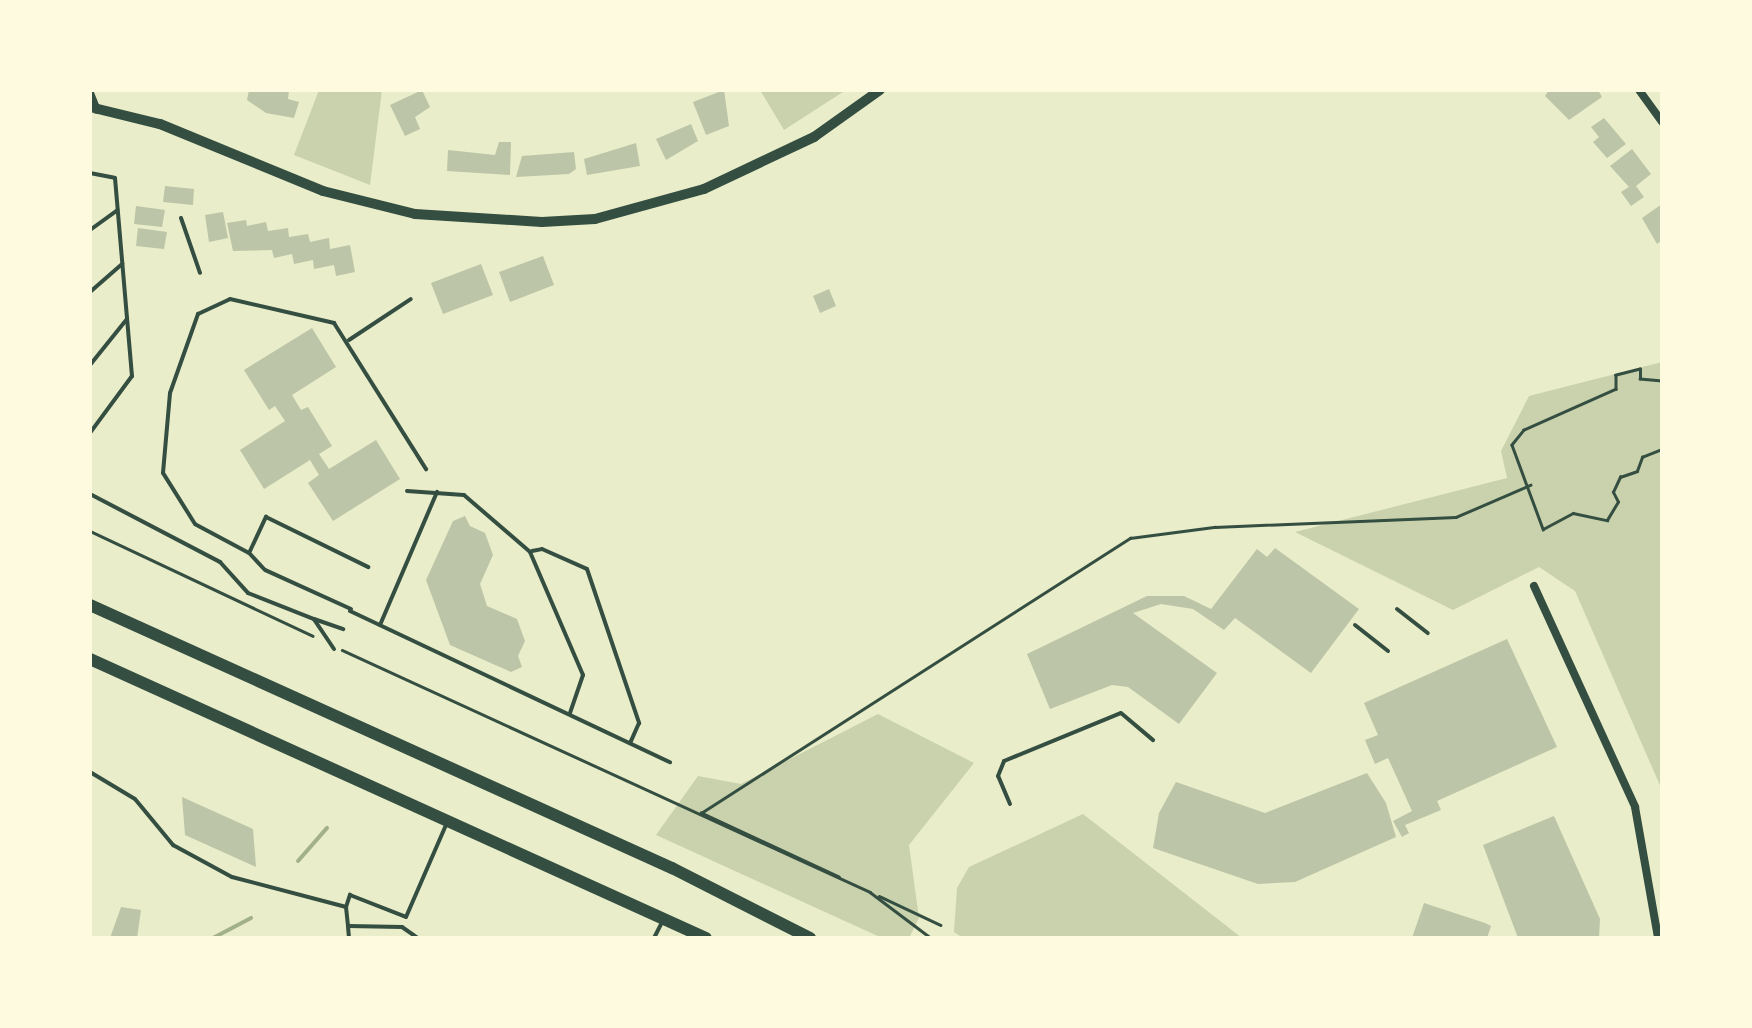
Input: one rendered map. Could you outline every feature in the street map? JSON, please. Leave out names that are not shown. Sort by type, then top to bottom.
[{"type":"highway","points":[[90,605],[649,857],[810,938]]},
{"type":"highway","points":[[90,659],[706,938]]},
{"type":"street","points":[[90,93],[92,110],[160,124],[323,191],[415,214],[542,222],[594,218],[704,188],[814,137],[880,90]]},
{"type":"street","points":[[1639,90],[1662,122]]},
{"type":"street","points":[[1534,586],[1635,808],[1658,938]]},
{"type":"lane","points":[[90,174],[115,178],[132,376],[90,432]]},
{"type":"lane","points":[[90,230],[118,210]]},
{"type":"lane","points":[[182,218],[200,273]]},
{"type":"lane","points":[[90,292],[122,264]]},
{"type":"lane","points":[[426,469],[348,341],[321,315],[230,299],[208,305],[193,321],[170,393],[163,473],[195,524],[249,553],[266,570],[670,762]]},
{"type":"lane","points":[[348,341],[412,299]]},
{"type":"lane","points":[[90,365],[127,319]]},
{"type":"lane","points":[[407,491],[437,492],[479,503],[530,552],[583,675],[570,714]]},
{"type":"lane","points":[[380,626],[437,492]]},
{"type":"lane","points":[[90,494],[220,562],[248,592],[342,629]]},
{"type":"lane","points":[[249,553],[266,517],[368,567]]},
{"type":"lane","points":[[530,552],[542,548],[587,568],[639,723],[630,743]]},
{"type":"lane","points":[[1398,609],[1428,633]]},
{"type":"lane","points":[[314,619],[333,647]]},
{"type":"lane","points":[[1355,625],[1388,652]]},
{"type":"lane","points":[[1010,804],[998,776],[1004,762],[1121,714],[1153,740]]},
{"type":"lane","points":[[90,772],[135,799],[174,845],[218,869],[346,907]]},
{"type":"lane","points":[[402,927],[448,820]]},
{"type":"lane","points":[[349,938],[346,907],[350,894],[406,916]]},
{"type":"lane","points":[[654,938],[664,918]]},
{"type":"lane","points":[[348,926],[402,927],[418,938]]},
{"type":"path","points":[[1662,381],[1640,380],[1640,369],[1616,375],[1616,389],[1524,430],[1512,445],[1544,529],[1573,513],[1607,520],[1618,502],[1613,492],[1620,477],[1638,471],[1642,456],[1662,450]]},
{"type":"path","points":[[941,925],[702,812],[1130,538],[1215,527],[1456,517],[1530,485]]},
{"type":"path","points":[[90,531],[828,878],[839,877]]},
{"type":"path","points":[[870,892],[931,938]]},
{"type":"green space","points":[[319,90],[382,90],[370,185],[294,155]]},
{"type":"green space","points":[[760,90],[846,90],[784,130]]},
{"type":"green space","points":[[1662,362],[1662,790],[1575,591],[1539,567],[1453,610],[1295,532],[1507,478],[1501,451],[1529,396]]},
{"type":"green space","points":[[878,714],[974,763],[909,845],[919,918],[909,938],[882,938],[656,835],[698,776],[741,784]]},
{"type":"green space","points":[[1083,814],[1242,938],[963,938],[954,932],[957,888],[969,867]]},
{"type":"building","points":[[249,90],[289,90],[288,99],[299,102],[294,118],[266,113],[247,100]]},
{"type":"building","points":[[422,90],[430,107],[415,117],[420,129],[405,136],[390,105]]},
{"type":"building","points":[[724,90],[729,126],[706,135],[693,102]]},
{"type":"building","points":[[1549,90],[1598,90],[1602,97],[1569,120],[1545,96]]},
{"type":"building","points":[[1604,118],[1626,144],[1607,158],[1593,142],[1599,137],[1591,127]]},
{"type":"building","points":[[691,124],[698,141],[666,160],[656,139]]},
{"type":"building","points":[[499,142],[511,142],[510,175],[447,171],[448,150],[495,155]]},
{"type":"building","points":[[636,143],[640,166],[587,175],[584,159]]},
{"type":"building","points":[[1632,149],[1651,174],[1636,186],[1644,197],[1631,206],[1621,192],[1629,187],[1610,166]]},
{"type":"building","points":[[574,152],[576,169],[569,174],[516,177],[522,156]]},
{"type":"building","points":[[165,186],[194,189],[193,205],[163,202]]},
{"type":"building","points":[[1662,204],[1662,240],[1657,244],[1642,218]]},
{"type":"building","points":[[136,206],[165,210],[162,227],[134,224]]},
{"type":"building","points":[[223,212],[228,238],[209,242],[205,215]]},
{"type":"building","points":[[246,220],[247,226],[266,222],[268,231],[288,228],[289,237],[308,234],[310,242],[329,238],[330,249],[350,245],[355,272],[336,276],[334,265],[314,269],[313,260],[294,264],[292,254],[274,258],[272,250],[233,251],[227,223]]},
{"type":"building","points":[[138,228],[167,232],[164,249],[136,246]]},
{"type":"building","points":[[543,256],[554,285],[510,302],[499,272]]},
{"type":"building","points":[[481,264],[493,295],[443,314],[431,283]]},
{"type":"building","points":[[829,289],[836,306],[820,313],[813,296]]},
{"type":"building","points":[[312,328],[336,367],[292,395],[301,410],[308,407],[332,446],[319,454],[329,469],[376,440],[400,479],[333,521],[308,483],[319,475],[310,460],[264,489],[240,450],[285,421],[275,406],[269,410],[244,370]]},
{"type":"building","points":[[465,516],[470,526],[485,533],[493,555],[480,584],[487,606],[517,619],[525,641],[518,656],[522,667],[511,672],[450,645],[426,580],[453,521]]},
{"type":"building","points":[[1275,548],[1359,609],[1311,673],[1235,618],[1224,630],[1193,609],[1161,604],[1133,613],[1217,673],[1179,724],[1128,687],[1112,685],[1050,709],[1027,654],[1147,596],[1184,596],[1211,609],[1257,549],[1267,557]]},
{"type":"building","points":[[1507,639],[1557,747],[1437,801],[1441,810],[1405,825],[1409,833],[1402,837],[1393,821],[1412,811],[1388,758],[1375,764],[1365,740],[1378,735],[1364,703]]},
{"type":"building","points":[[1367,773],[1386,803],[1396,837],[1295,882],[1258,884],[1153,848],[1159,813],[1176,782],[1265,813]]},
{"type":"building","points":[[182,797],[253,829],[256,867],[185,835]]},
{"type":"building","points":[[1554,816],[1600,919],[1599,938],[1518,938],[1483,845]]},
{"type":"building","points":[[1424,903],[1491,926],[1487,938],[1412,938]]},
{"type":"building","points":[[121,907],[141,910],[137,938],[110,938]]},
{"type":"waterway","points":[[298,861],[327,828]]},
{"type":"waterway","points":[[213,938],[251,918]]}]
